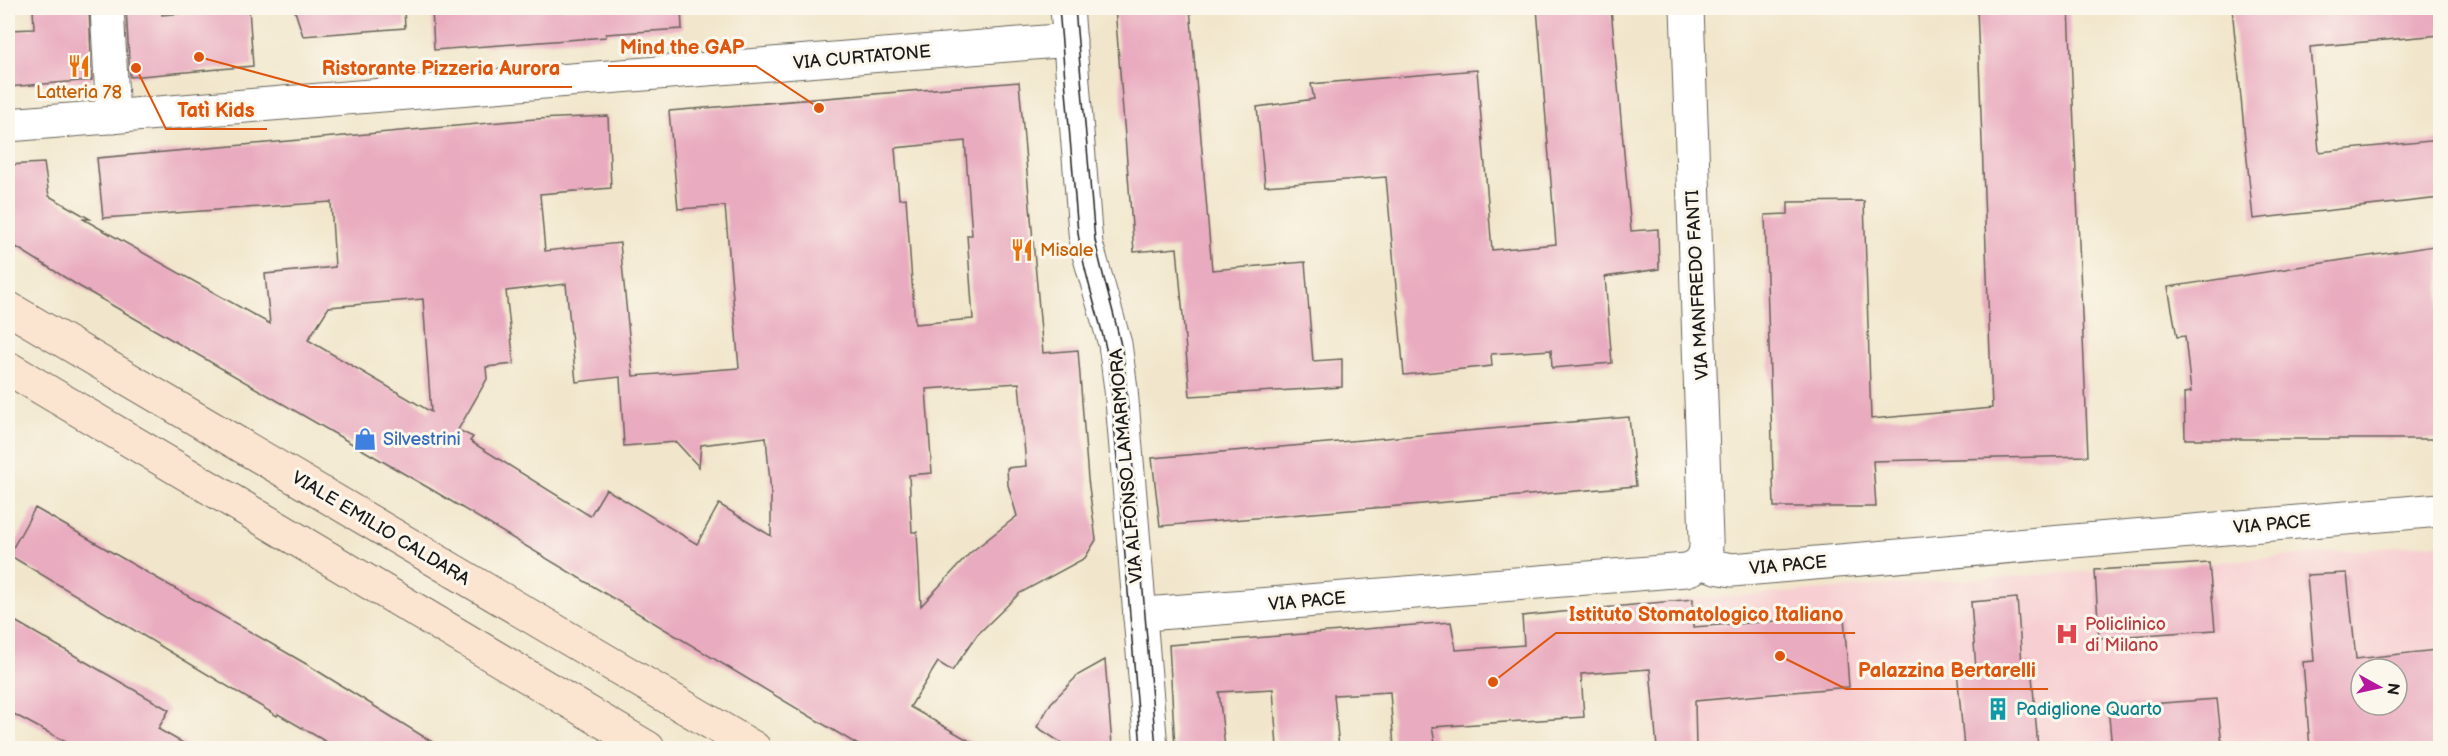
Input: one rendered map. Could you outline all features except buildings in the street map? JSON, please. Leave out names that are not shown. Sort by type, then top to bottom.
[{"type":"main road","name":"VIALE EMILIO CALDARA","points":[[8,308],[754,748]]},
{"type":"main road","points":[[8,368],[648,748]]},
{"type":"street","points":[[107,8],[113,117]]},
{"type":"street","name":"VIA ALFONSO LAMARMORA","points":[[1067,8],[1086,244],[1115,344],[1120,378],[1151,748]]},
{"type":"street","name":"VIA MANFREDO FANTI","points":[[1687,8],[1702,398],[1706,550],[1702,562]]},
{"type":"street","name":"VIA CURTATONE","points":[[8,125],[1070,40]]},
{"type":"street","name":"VIA PACE","points":[[1140,618],[1145,614],[1686,570],[1695,568],[1702,562],[1732,570],[2440,510]]},
{"type":"shaded area","name":"Policlinico di Milano","points":[[2440,543],[2440,748],[1696,748],[1693,599],[2209,563]]},
{"type":"tram line","points":[[1059,8],[1078,233],[1084,266],[1109,363],[1141,748]]},
{"type":"tram line","points":[[1075,8],[1095,240],[1124,361],[1156,748]]},
{"type":"place","name":"Ristorante Pizzeria Aurora","points":[[199,57]]},
{"type":"place","name":"Latteria 78","points":[[79,66]]},
{"type":"place","name":"Tatì Kids","points":[[136,68]]},
{"type":"place","name":"Mind the GAP","points":[[819,108]]},
{"type":"place","name":"Misale","points":[[1022,250]]},
{"type":"place","name":"Silvestrini","points":[[365,439]]},
{"type":"place","name":"Policlinico di Milano","points":[[2067,634]]},
{"type":"place","name":"Palazzina Bertarelli","points":[[1780,656]]},
{"type":"place","name":"Istituto Stomatologico Italiano","points":[[1493,682]]},
{"type":"place","name":"Padiglione Quarto","points":[[1998,709]]}]
